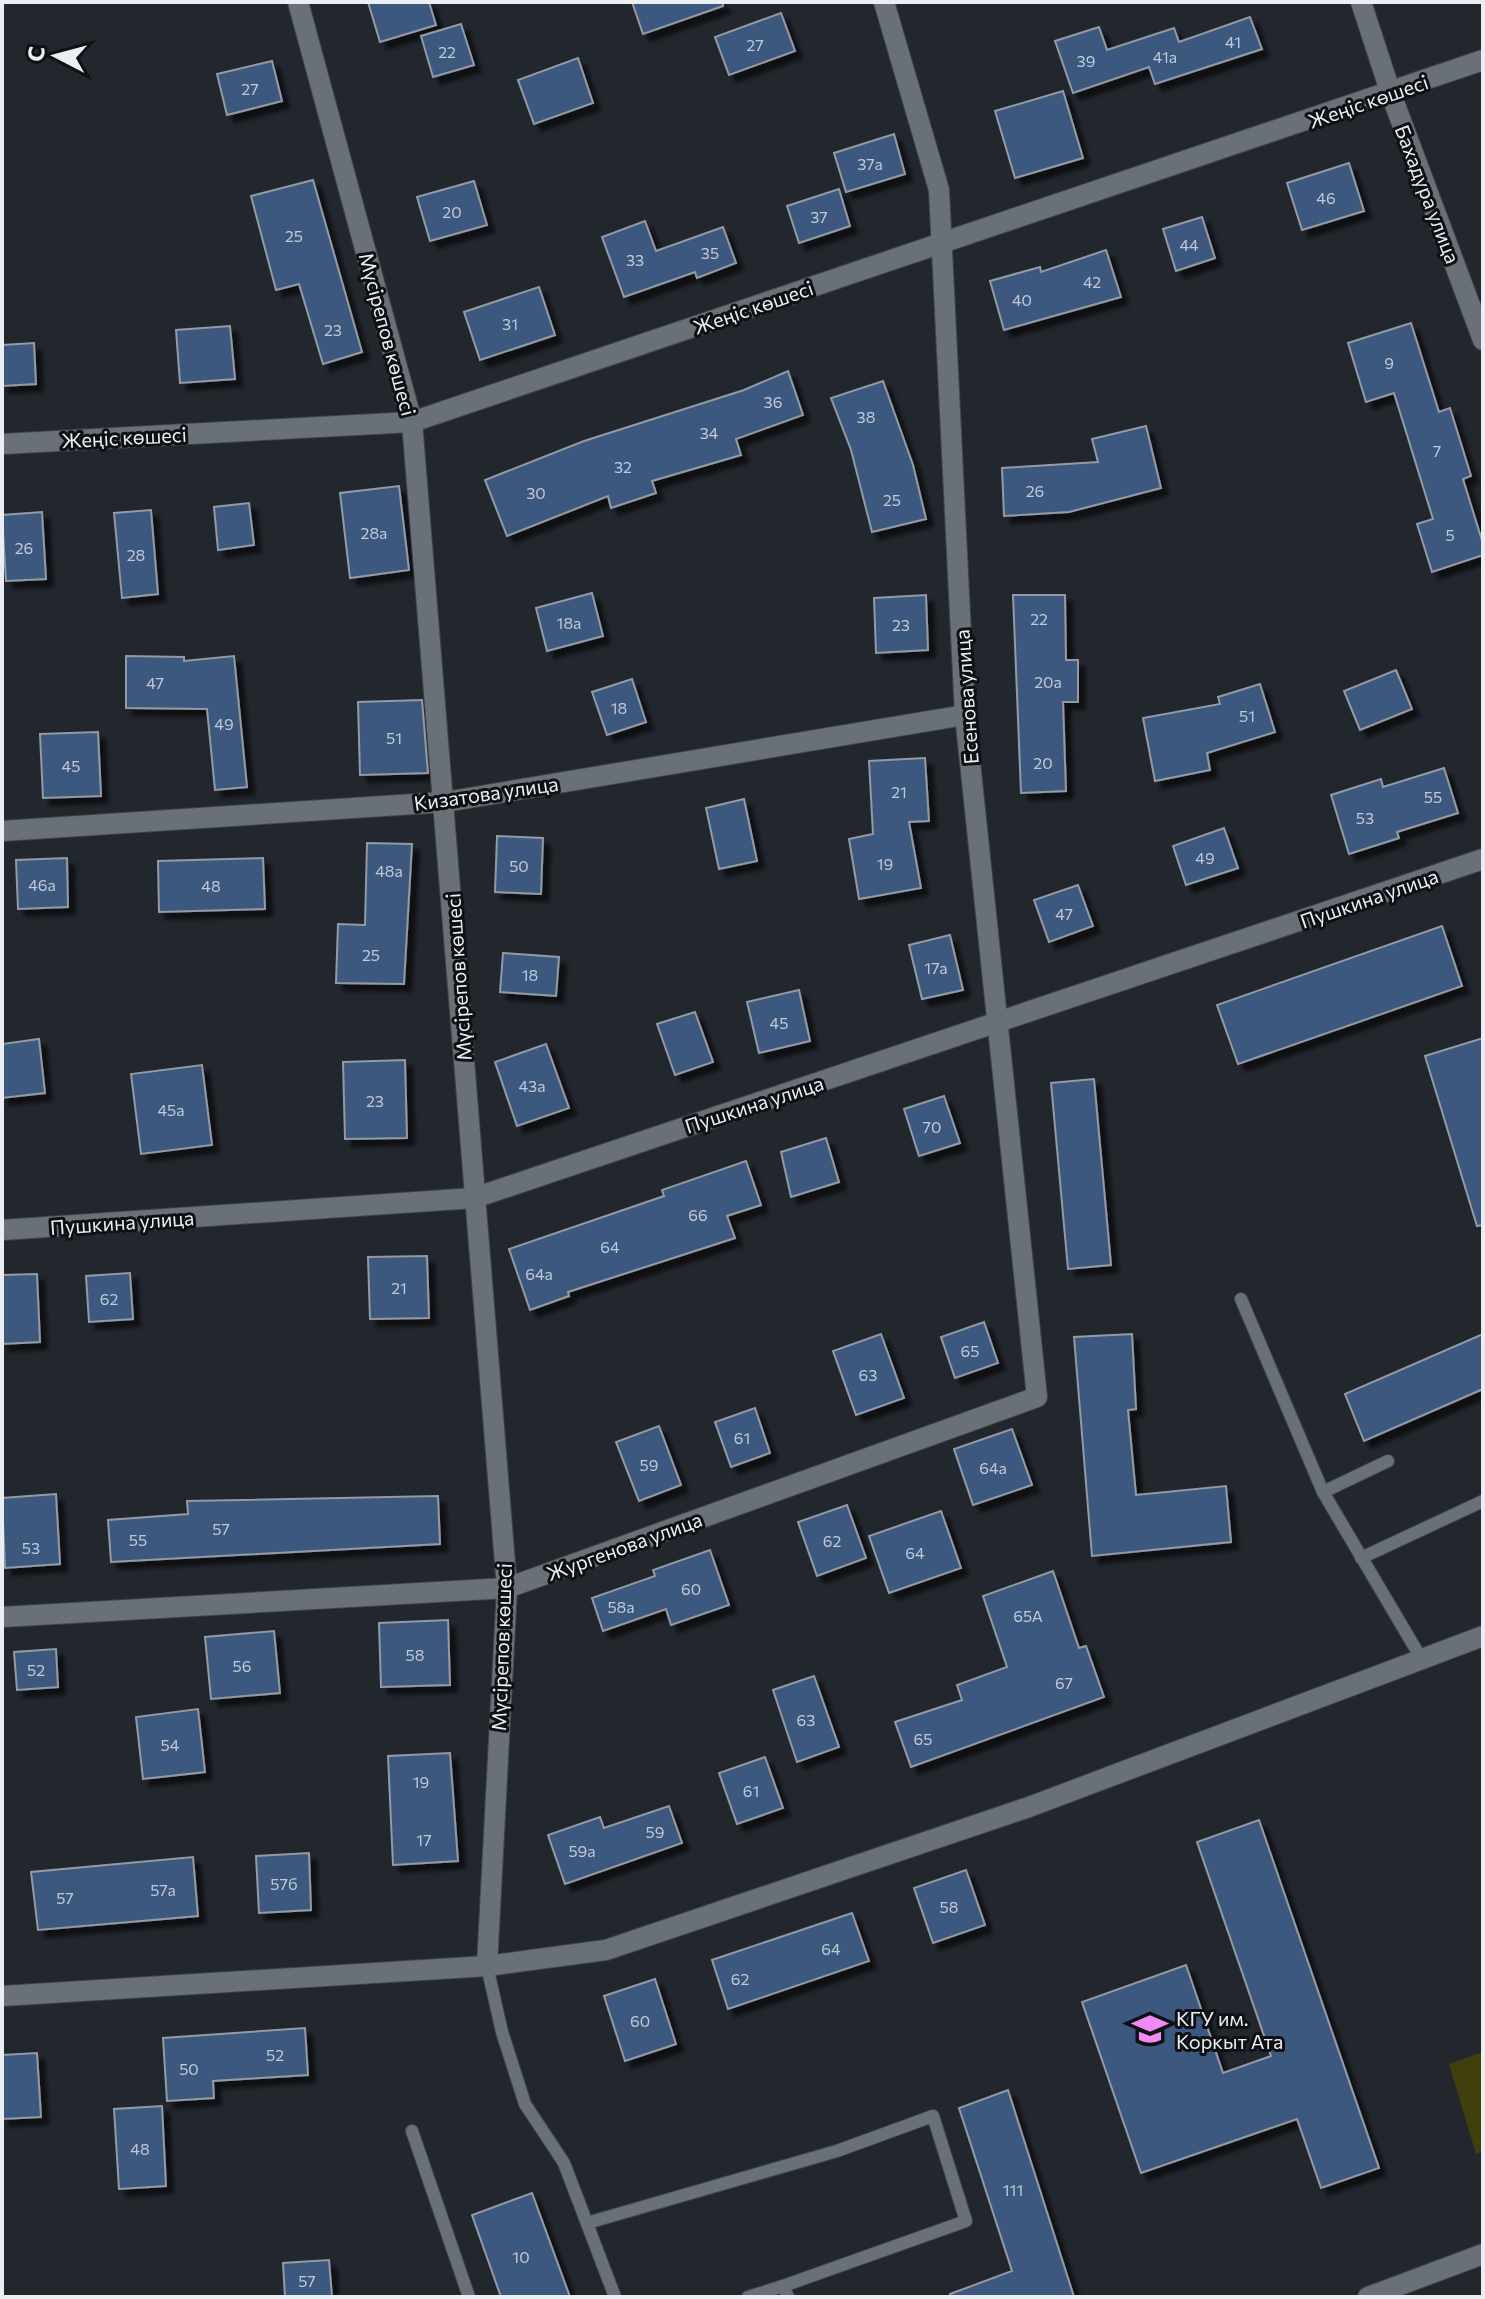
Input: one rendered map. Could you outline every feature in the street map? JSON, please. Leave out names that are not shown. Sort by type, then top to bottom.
[{"type":"street","name":"Мүсірепов көшесі","points":[[298,2],[412,422],[507,1588],[487,1966]]},
{"type":"street","name":"Есенова улица","points":[[884,2],[939,190],[939,244],[965,715],[1037,1397]]},
{"type":"street","name":"Бахадура улица","points":[[1361,2],[1391,94],[1483,340]]},
{"type":"street","name":"Жеңіс көшесі","points":[[2,444],[412,422],[1391,94],[1483,60]]},
{"type":"street","name":"Кизатова улица","points":[[2,831],[445,802],[965,715]]},
{"type":"street","name":"Пушкина улица","points":[[2,1230],[474,1198],[1483,859]]},
{"type":"street","name":"Жургенова улица","points":[[2,1617],[507,1588],[1037,1397]]},
{"type":"street","points":[[2,1996],[487,1966],[606,1950],[1029,1807],[1483,1636]]},
{"type":"street","points":[[1368,2297],[1483,2254]]},
{"type":"lane","points":[[1241,1299],[1323,1492],[1421,1658]]},
{"type":"lane","points":[[1323,1492],[1388,1461]]},
{"type":"lane","points":[[1361,1558],[1483,1501]]},
{"type":"lane","points":[[487,1966],[502,2032],[525,2104],[564,2163],[615,2297]]},
{"type":"lane","points":[[587,2223],[823,2156],[933,2116],[966,2221],[785,2292],[748,2297]]},
{"type":"lane","points":[[412,2131],[469,2297]]},
{"type":"shaded area","points":[[1483,2052],[1483,2151],[1476,2154],[1449,2064]]},
{"type":"building","points":[[368,2],[429,2],[436,25],[380,42]]},
{"type":"building","points":[[632,2],[723,2],[723,6],[643,34]]},
{"type":"building","points":[[781,13],[795,51],[729,75],[715,37]]},
{"type":"building","points":[[1250,17],[1262,49],[1155,84],[1149,67],[1073,93],[1055,41],[1099,27],[1107,50],[1174,28],[1179,42]]},
{"type":"building","points":[[461,24],[474,65],[433,77],[421,36]]},
{"type":"building","points":[[578,58],[593,103],[534,124],[518,80]]},
{"type":"building","points":[[272,61],[282,101],[227,115],[217,74]]},
{"type":"building","points":[[1063,91],[1083,158],[1015,178],[995,111]]},
{"type":"building","points":[[894,134],[905,174],[846,192],[834,153]]},
{"type":"building","points":[[1349,163],[1364,211],[1302,230],[1287,183]]},
{"type":"building","points":[[313,180],[362,352],[323,364],[299,284],[276,290],[251,196]]},
{"type":"building","points":[[474,181],[487,225],[430,241],[417,197]]},
{"type":"building","points":[[839,189],[850,226],[799,243],[787,206]]},
{"type":"building","points":[[1202,217],[1215,258],[1176,271],[1163,229]]},
{"type":"building","points":[[645,221],[656,251],[723,227],[736,263],[697,278],[695,272],[624,297],[602,237]]},
{"type":"building","points":[[1106,250],[1121,297],[1004,330],[990,281],[1040,267],[1041,272]]},
{"type":"building","points":[[539,287],[555,335],[480,360],[464,312]]},
{"type":"building","points":[[1411,323],[1439,412],[1450,408],[1471,476],[1463,479],[1483,544],[1483,555],[1432,572],[1417,524],[1433,519],[1394,393],[1366,402],[1348,343]]},
{"type":"building","points":[[230,326],[235,379],[180,383],[176,330]]},
{"type":"building","points":[[34,343],[36,384],[2,386],[2,345]]},
{"type":"building","points":[[788,371],[803,415],[736,439],[741,455],[652,481],[656,493],[611,508],[608,496],[507,536],[485,480],[584,441],[744,390]]},
{"type":"building","points":[[883,381],[913,465],[926,519],[872,532],[851,450],[831,398]]},
{"type":"building","points":[[1146,426],[1161,488],[1069,512],[1004,516],[1002,468],[1098,462],[1092,439]]},
{"type":"building","points":[[399,486],[409,570],[350,578],[340,493]]},
{"type":"building","points":[[249,503],[254,545],[218,550],[214,507]]},
{"type":"building","points":[[151,510],[158,594],[122,598],[114,513]]},
{"type":"building","points":[[42,512],[46,579],[6,581],[2,515]]},
{"type":"building","points":[[592,593],[603,636],[547,651],[536,608]]},
{"type":"building","points":[[926,595],[928,650],[876,653],[874,598]]},
{"type":"building","points":[[1013,595],[1065,595],[1066,660],[1078,660],[1078,702],[1063,702],[1066,791],[1021,793]]},
{"type":"building","points":[[126,656],[184,657],[184,661],[234,656],[247,787],[215,790],[207,709],[126,708]]},
{"type":"building","points":[[1396,670],[1412,709],[1360,730],[1344,691]]},
{"type":"building","points":[[632,679],[646,722],[607,735],[592,692]]},
{"type":"building","points":[[1260,684],[1275,732],[1207,753],[1210,770],[1155,781],[1143,718],[1220,704],[1218,697]]},
{"type":"building","points":[[422,700],[428,773],[360,775],[358,702]]},
{"type":"building","points":[[98,732],[101,796],[43,798],[40,734]]},
{"type":"building","points":[[925,758],[929,821],[909,822],[921,888],[859,899],[849,839],[873,834],[869,761]]},
{"type":"building","points":[[1444,768],[1458,813],[1397,832],[1399,838],[1349,854],[1331,795],[1381,779],[1383,787]]},
{"type":"building","points":[[744,799],[757,861],[719,869],[706,808]]},
{"type":"building","points":[[1224,828],[1238,868],[1186,885],[1173,846]]},
{"type":"building","points":[[497,836],[543,838],[541,894],[495,892]]},
{"type":"building","points":[[367,843],[412,844],[404,984],[336,983],[338,924],[365,925]]},
{"type":"building","points":[[67,858],[68,907],[18,909],[16,860]]},
{"type":"building","points":[[263,858],[265,909],[159,912],[158,861]]},
{"type":"building","points":[[1078,885],[1093,926],[1049,942],[1034,900]]},
{"type":"building","points":[[1442,926],[1462,986],[1238,1064],[1217,1005]]},
{"type":"building","points":[[950,935],[963,990],[922,999],[909,945]]},
{"type":"building","points":[[503,953],[559,957],[556,996],[500,992]]},
{"type":"building","points":[[799,990],[810,1041],[759,1053],[747,1002]]},
{"type":"building","points":[[695,1012],[713,1062],[675,1075],[657,1024]]},
{"type":"building","points":[[1483,1038],[1483,1225],[1477,1226],[1425,1056]]},
{"type":"building","points":[[39,1039],[45,1093],[2,1098],[2,1044]]},
{"type":"building","points":[[546,1044],[569,1108],[517,1126],[495,1062]]},
{"type":"building","points":[[405,1060],[407,1138],[345,1139],[343,1062]]},
{"type":"building","points":[[202,1065],[212,1145],[141,1154],[131,1074]]},
{"type":"building","points":[[1094,1079],[1111,1265],[1068,1269],[1051,1083]]},
{"type":"building","points":[[944,1096],[960,1143],[919,1156],[904,1109]]},
{"type":"building","points":[[826,1138],[839,1182],[791,1197],[781,1152]]},
{"type":"building","points":[[746,1161],[761,1205],[727,1216],[735,1238],[568,1292],[569,1296],[530,1310],[509,1249],[664,1196],[662,1190]]},
{"type":"building","points":[[427,1256],[429,1318],[370,1319],[368,1257]]},
{"type":"building","points":[[130,1273],[133,1319],[89,1322],[86,1276]]},
{"type":"building","points":[[37,1274],[40,1342],[2,1344],[2,1275]]},
{"type":"building","points":[[984,1322],[998,1363],[955,1378],[941,1337]]},
{"type":"building","points":[[881,1334],[904,1398],[856,1415],[833,1351]]},
{"type":"building","points":[[1132,1334],[1136,1409],[1128,1410],[1136,1495],[1226,1486],[1231,1542],[1092,1556],[1074,1337]]},
{"type":"building","points":[[1483,1334],[1483,1389],[1364,1441],[1345,1394]]},
{"type":"building","points":[[755,1408],[770,1453],[731,1467],[715,1422]]},
{"type":"building","points":[[659,1426],[681,1485],[639,1501],[616,1442]]},
{"type":"building","points":[[1012,1429],[1032,1485],[973,1505],[954,1449]]},
{"type":"building","points":[[56,1494],[60,1564],[5,1568],[2,1498]]},
{"type":"building","points":[[438,1496],[440,1544],[111,1562],[108,1520],[188,1514],[187,1501]]},
{"type":"building","points":[[847,1505],[866,1558],[817,1576],[798,1522]]},
{"type":"building","points":[[941,1511],[961,1568],[889,1593],[869,1536]]},
{"type":"building","points":[[710,1550],[729,1605],[671,1625],[666,1609],[603,1631],[592,1598],[655,1576],[653,1570]]},
{"type":"building","points":[[1053,1571],[1079,1648],[1086,1646],[1104,1697],[911,1767],[895,1722],[962,1700],[957,1685],[1007,1667],[983,1596]]},
{"type":"building","points":[[448,1620],[450,1685],[381,1687],[379,1623]]},
{"type":"building","points":[[274,1631],[280,1693],[211,1699],[205,1637]]},
{"type":"building","points":[[56,1649],[58,1687],[17,1690],[14,1652]]},
{"type":"building","points":[[814,1676],[839,1747],[797,1762],[773,1690]]},
{"type":"building","points":[[198,1709],[205,1772],[143,1779],[136,1717]]},
{"type":"building","points":[[450,1753],[458,1861],[393,1865],[388,1756]]},
{"type":"building","points":[[765,1757],[783,1808],[737,1824],[719,1773]]},
{"type":"building","points":[[669,1806],[682,1843],[565,1884],[548,1835],[600,1817],[604,1828]]},
{"type":"building","name":"КГУ им. Коркыт Ата","points":[[1259,1820],[1379,2168],[1321,2188],[1297,2119],[1141,2173],[1082,2002],[1186,1965],[1223,2073],[1271,2056],[1197,1842]]},
{"type":"building","points":[[309,1853],[311,1910],[259,1913],[256,1856]]},
{"type":"building","points":[[193,1857],[198,1916],[38,1930],[31,1872]]},
{"type":"building","points":[[966,1870],[985,1925],[933,1943],[914,1888]]},
{"type":"building","points":[[852,1913],[869,1961],[728,2009],[712,1960]]},
{"type":"building","points":[[655,1979],[676,2044],[625,2061],[604,1996]]},
{"type":"building","points":[[305,2028],[308,2075],[213,2081],[214,2098],[167,2101],[163,2038]]},
{"type":"building","points":[[37,2053],[41,2117],[2,2119],[2,2055]]},
{"type":"building","points":[[1008,2090],[1074,2297],[950,2297],[950,2294],[1012,2271],[959,2108]]},
{"type":"building","points":[[162,2106],[166,2186],[119,2189],[114,2109]]},
{"type":"building","points":[[532,2193],[570,2297],[501,2297],[472,2215]]},
{"type":"building","points":[[329,2260],[332,2297],[285,2297],[283,2263]]},
{"type":"place","name":"КГУ им. Коркыт Ата","points":[[1150,2029]]}]
